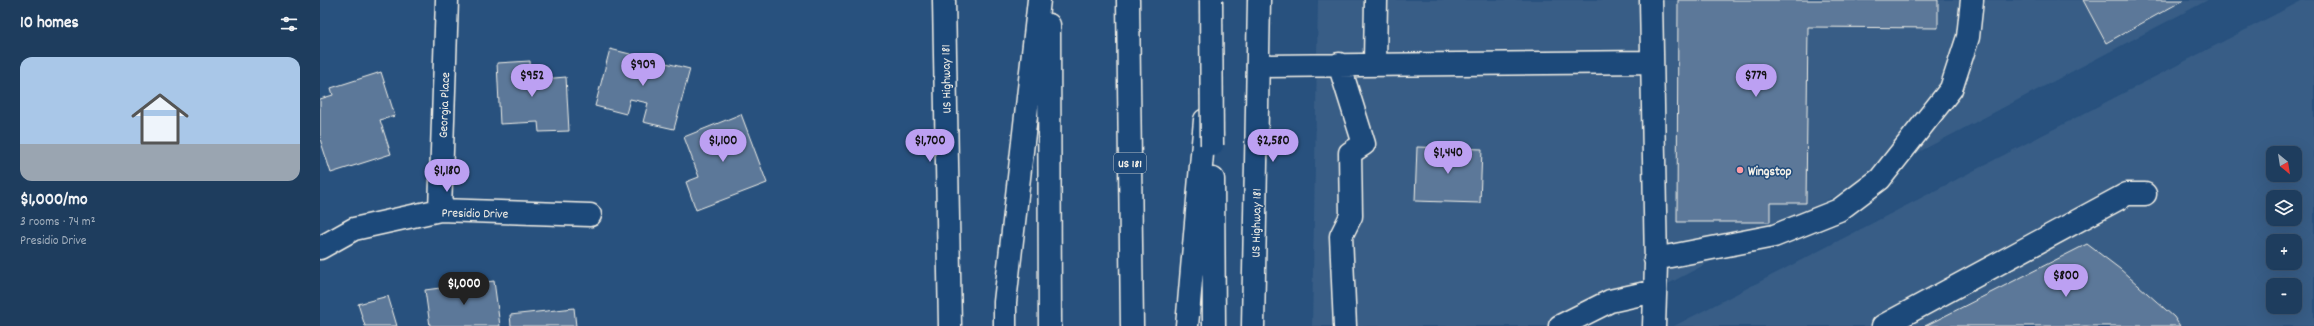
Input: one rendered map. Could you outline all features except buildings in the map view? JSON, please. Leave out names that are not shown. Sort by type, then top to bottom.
[{"type":"main road","name":"Georgia Place","points":[[440,210],[447,0]]},
{"type":"main road","name":"US Highway 181","points":[[944,0],[950,326]]},
{"type":"main road","points":[[1005,326],[1006,302],[1039,0]]},
{"type":"main road","points":[[1049,0],[1050,326]]},
{"type":"main road","name":"US 181","points":[[1128,0],[1132,326]]},
{"type":"main road","points":[[1211,0],[1214,326]]},
{"type":"main road","points":[[1187,326],[1214,0]]},
{"type":"main road","name":"US Highway 181","points":[[1253,326],[1259,0]]},
{"type":"main road","points":[[1375,63],[1376,0]]},
{"type":"main road","points":[[1651,0],[1655,259],[1654,326]]},
{"type":"main road","points":[[1655,259],[1774,236],[1840,210],[1880,179],[1951,89],[1968,37],[1972,0]]},
{"type":"main road","points":[[1258,66],[1375,63],[1651,62]]},
{"type":"main road","points":[[1338,64],[1364,144],[1350,152],[1351,216],[1341,236],[1345,326]]},
{"type":"main road","points":[[1883,326],[2127,194],[2145,194]]},
{"type":"main road","name":"Presidio Drive","points":[[320,248],[354,229],[440,210],[590,215]]},
{"type":"main road","points":[[1560,326],[1610,301],[1655,291]]},
{"type":"shaded area","points":[[1318,0],[2208,0],[1588,326],[1312,326]]},
{"type":"shaded area","points":[[2303,0],[2314,0],[2314,326],[1674,326]]},
{"type":"place","name":"Wingstop","points":[[1740,170]]}]
